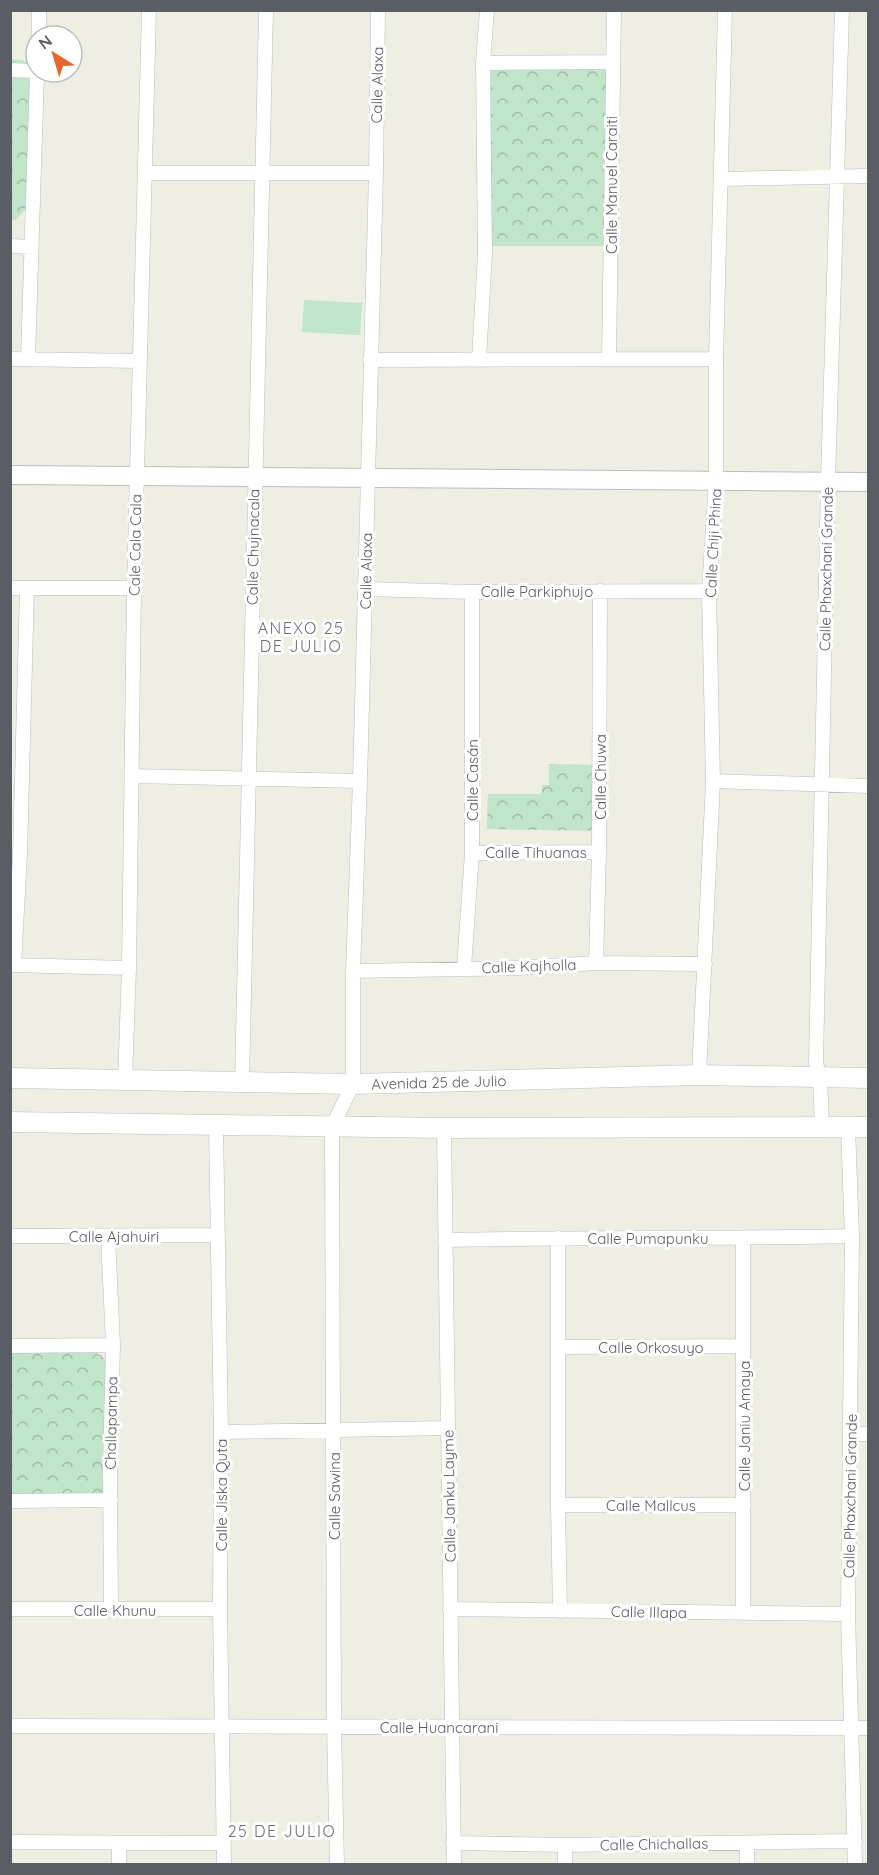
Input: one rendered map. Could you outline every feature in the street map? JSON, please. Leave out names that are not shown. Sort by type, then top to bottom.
[{"type":"main road","name":"Avenida 25 de Julio","points":[[10,1078],[353,1084],[699,1075],[868,1078]]},
{"type":"main road","points":[[10,1122],[444,1128],[868,1127]]},
{"type":"street","name":"Cale Cala Cala","points":[[125,1080],[129,968],[134,588],[149,10]]},
{"type":"street","name":"Calle Chujnacala","points":[[242,1083],[266,10]]},
{"type":"street","name":"Calle Alaxa","points":[[332,1127],[353,1084],[353,971],[376,172],[378,10]]},
{"type":"street","points":[[479,360],[485,253],[483,63],[487,10]]},
{"type":"street","name":"Calle Manuel Caraiti","points":[[609,359],[614,10]]},
{"type":"street","name":"Calle Chiji Phina","points":[[699,1075],[713,782],[709,591],[716,480],[716,359],[725,10]]},
{"type":"street","name":"Calle Phaxchani Grande","points":[[822,1126],[820,1078],[816,1063],[828,481],[842,10]]},
{"type":"street","points":[[483,63],[612,62]]},
{"type":"street","points":[[28,359],[37,84]]},
{"type":"street","points":[[145,173],[376,172]]},
{"type":"street","points":[[721,179],[868,176]]},
{"type":"street","points":[[10,246],[32,247]]},
{"type":"street","points":[[10,359],[140,361]]},
{"type":"street","points":[[370,360],[716,359]]},
{"type":"street","points":[[10,475],[868,482]]},
{"type":"street","points":[[10,588],[134,588]]},
{"type":"street","points":[[27,588],[17,696],[16,853],[12,965],[129,968]]},
{"type":"street","name":"Calle Parkiphujo","points":[[365,589],[472,592],[709,591]]},
{"type":"street","name":"Calle Chuwa","points":[[596,963],[599,852],[600,591]]},
{"type":"street","name":"Calle Casán","points":[[464,968],[472,853],[472,592]]},
{"type":"street","points":[[132,776],[360,780]]},
{"type":"street","points":[[713,782],[868,786]]},
{"type":"street","name":"Calle Tihuanas","points":[[472,853],[599,852]]},
{"type":"street","name":"Calle Kajholla","points":[[353,971],[517,968],[596,963],[705,964]]},
{"type":"street","name":"Calle Jiska Quta","points":[[216,1126],[224,1864]]},
{"type":"street","name":"Calle Sawina","points":[[332,1127],[334,1727],[337,1864]]},
{"type":"street","name":"Calle Phaxchani Grande","points":[[849,1127],[852,1236],[848,1614],[855,1864]]},
{"type":"street","name":"Calle Janku Layme","points":[[444,1128],[454,1864]]},
{"type":"street","name":"Calle Ajahuiri","points":[[10,1236],[218,1235]]},
{"type":"street","name":"Challapampa","points":[[108,1236],[113,1345],[111,1610]]},
{"type":"street","name":"Calle Pumapunku","points":[[445,1240],[852,1236]]},
{"type":"street","points":[[558,1238],[560,1611]]},
{"type":"street","name":"Calle Janiu Amaya","points":[[742,1238],[743,1613]]},
{"type":"street","points":[[10,1346],[113,1345]]},
{"type":"street","name":"Calle Orkosuyo","points":[[558,1347],[743,1346]]},
{"type":"street","points":[[221,1432],[448,1428]]},
{"type":"street","points":[[851,1434],[868,1434]]},
{"type":"street","points":[[10,1501],[111,1500]]},
{"type":"street","name":"Calle Mallcus","points":[[558,1505],[744,1505]]},
{"type":"street","name":"Calle Khunu","points":[[10,1609],[220,1609]]},
{"type":"street","name":"Calle Illapa","points":[[450,1609],[848,1614]]},
{"type":"street","name":"Calle Huancarani","points":[[10,1726],[868,1728]]},
{"type":"street","name":"Calle Chichallas","points":[[453,1843],[565,1845],[855,1841]]},
{"type":"street","points":[[10,1842],[224,1844]]},
{"type":"street","points":[[747,1843],[747,1864]]},
{"type":"street","points":[[119,1844],[119,1864]]},
{"type":"street","points":[[565,1845],[565,1864]]},
{"type":"green space","points":[[11,59],[24,61],[24,84],[30,84],[26,209],[15,220],[11,220]]},
{"type":"green space","points":[[491,68],[607,68],[606,246],[491,246]]},
{"type":"green space","points":[[304,300],[362,303],[360,335],[302,332]]},
{"type":"green space","points":[[549,764],[596,765],[595,831],[487,829],[488,794],[541,794],[542,785],[549,785]]},
{"type":"green space","points":[[11,1352],[95,1352],[103,1357],[105,1361],[107,1487],[99,1496],[11,1494]]},
{"type":"district","name":"ANEXO 25 DE JULIO","points":[[301,637]]},
{"type":"district","name":"25 DE JULIO","points":[[282,1831]]}]
